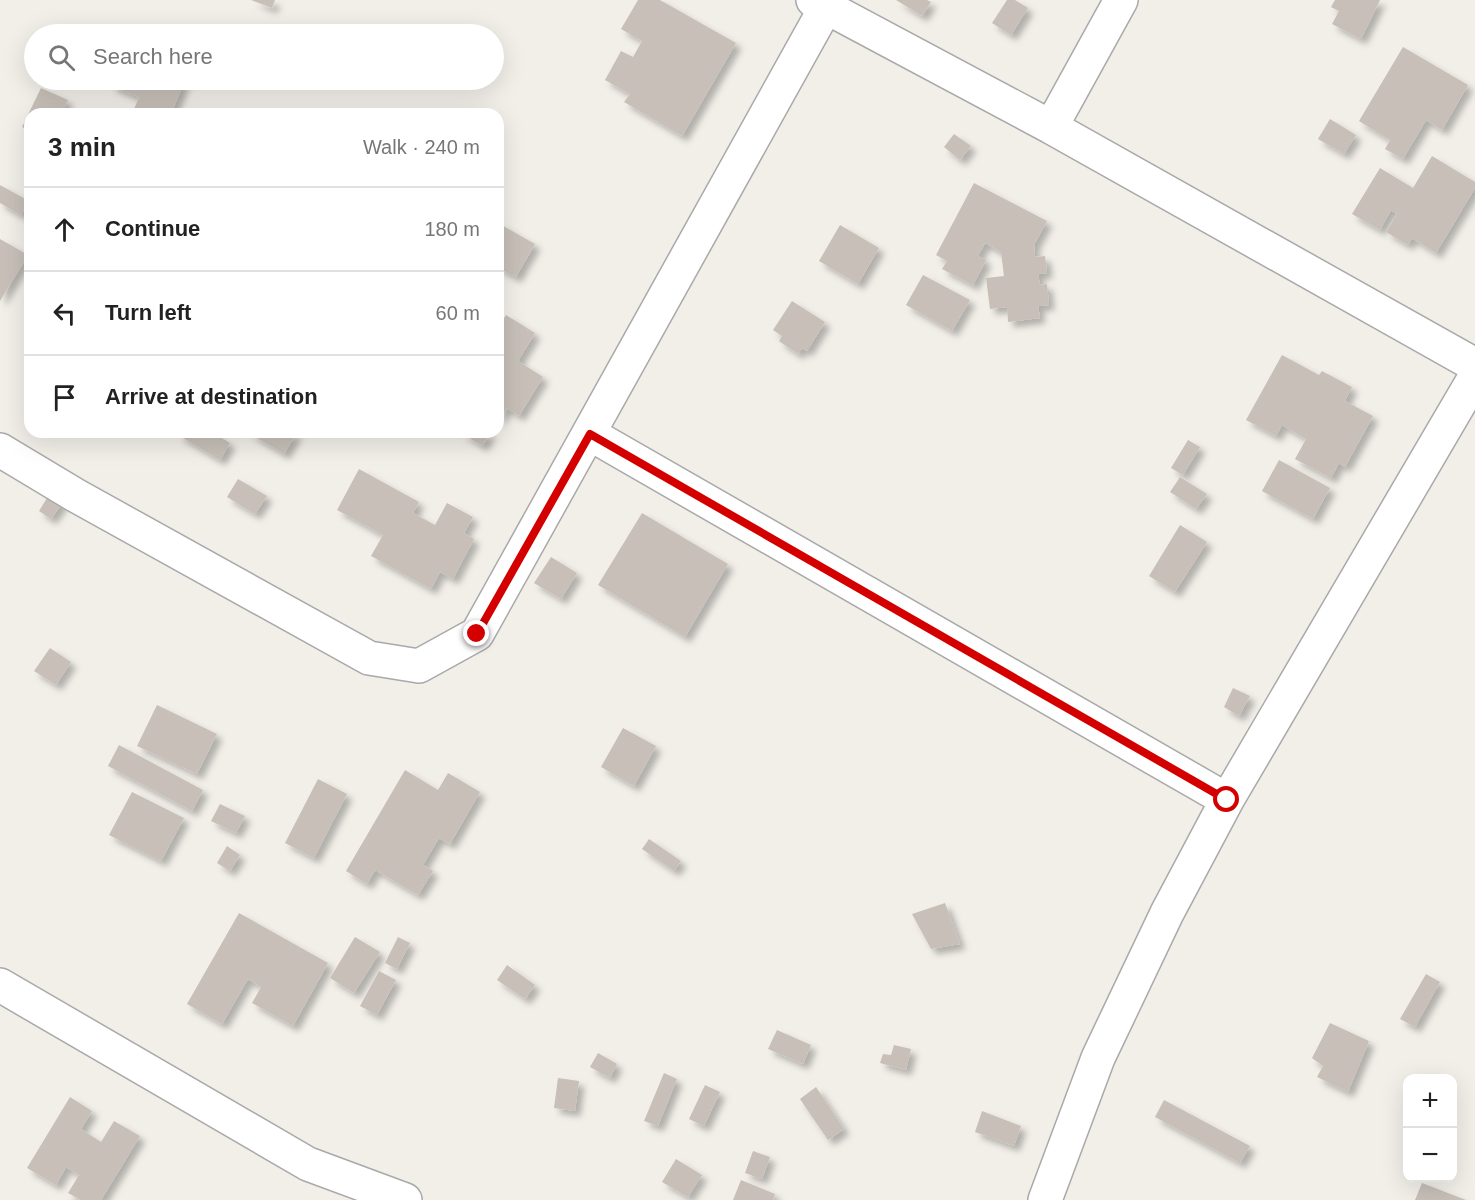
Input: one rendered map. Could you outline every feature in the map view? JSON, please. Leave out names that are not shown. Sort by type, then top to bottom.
[{"type":"street","points":[[1051,127],[1121,0]]},
{"type":"street","points":[[0,450],[75,495],[369,658],[419,666],[477,634],[590,434],[819,3],[1051,127],[1475,365]]},
{"type":"street","points":[[1045,1200],[1098,1058],[1130,987],[1227,800],[1475,377]]},
{"type":"street","points":[[590,434],[1227,800]]},
{"type":"street","points":[[0,985],[291,1155],[308,1164],[405,1200]]},
{"type":"building","points":[[251,0],[275,0],[272,8]]},
{"type":"building","points":[[638,0],[660,0],[736,43],[682,136],[624,102],[630,94],[605,80],[621,51],[633,57],[642,41],[621,29]]},
{"type":"building","points":[[896,0],[927,0],[931,2],[922,16]]},
{"type":"building","points":[[1007,0],[1015,0],[1028,8],[1011,35],[992,23]]},
{"type":"building","points":[[1335,0],[1380,0],[1361,39],[1332,24],[1339,11],[1331,7]]},
{"type":"building","points":[[1403,47],[1468,85],[1442,130],[1426,120],[1403,159],[1385,149],[1390,140],[1359,121]]},
{"type":"building","points":[[40,90],[46,90],[68,100],[64,108],[31,108]]},
{"type":"building","points":[[121,90],[181,90],[173,108],[134,108],[139,97]]},
{"type":"building","points":[[1330,119],[1356,135],[1344,154],[1318,139]]},
{"type":"building","points":[[954,134],[971,146],[960,160],[944,147]]},
{"type":"building","points":[[1432,156],[1475,182],[1475,188],[1436,253],[1412,238],[1408,245],[1386,232],[1397,214],[1391,210],[1380,230],[1352,214],[1380,168],[1413,188]]},
{"type":"building","points":[[974,183],[1047,221],[1034,245],[1035,257],[1045,256],[1047,273],[1038,274],[1040,285],[1047,284],[1049,305],[1038,306],[1040,318],[1008,322],[1007,307],[990,309],[986,278],[1004,276],[1001,252],[985,243],[978,256],[986,260],[973,285],[942,269],[947,261],[936,255]]},
{"type":"building","points":[[0,185],[24,198],[24,210],[21,215],[0,203]]},
{"type":"building","points":[[840,225],[879,248],[858,284],[819,261]]},
{"type":"building","points":[[504,226],[535,244],[516,277],[504,271]]},
{"type":"building","points":[[0,239],[24,253],[24,262],[0,301]]},
{"type":"building","points":[[923,275],[970,300],[952,331],[906,305]]},
{"type":"building","points":[[792,301],[825,322],[807,351],[802,348],[798,354],[779,341],[782,336],[773,330]]},
{"type":"building","points":[[506,315],[535,333],[518,361],[543,377],[519,416],[507,408],[504,412],[504,318]]},
{"type":"building","points":[[1282,355],[1319,375],[1322,371],[1352,387],[1345,401],[1373,416],[1345,467],[1339,463],[1331,478],[1295,459],[1306,439],[1282,425],[1276,436],[1246,420]]},
{"type":"building","points":[[183,438],[222,438],[230,443],[220,460]]},
{"type":"building","points":[[257,438],[293,438],[284,454]]},
{"type":"building","points":[[469,438],[487,438],[482,446]]},
{"type":"building","points":[[1188,440],[1200,447],[1183,475],[1171,468]]},
{"type":"building","points":[[1279,460],[1330,488],[1313,519],[1262,491]]},
{"type":"building","points":[[359,469],[419,502],[413,513],[435,525],[447,503],[473,517],[464,533],[474,539],[453,579],[440,572],[431,589],[371,556],[383,535],[337,510]]},
{"type":"building","points":[[1180,477],[1207,494],[1196,509],[1170,492]]},
{"type":"building","points":[[238,479],[267,496],[255,514],[227,497]]},
{"type":"building","points":[[50,493],[63,502],[51,519],[39,511]]},
{"type":"building","points":[[642,513],[728,564],[685,637],[598,585]]},
{"type":"building","points":[[1180,525],[1207,542],[1175,592],[1149,576]]},
{"type":"building","points":[[551,557],[577,573],[561,599],[534,583]]},
{"type":"building","points":[[50,648],[71,662],[56,685],[34,671]]},
{"type":"building","points":[[1233,688],[1250,696],[1239,716],[1224,707]]},
{"type":"building","points":[[157,705],[217,734],[197,774],[137,746]]},
{"type":"building","points":[[623,728],[656,746],[634,786],[601,767]]},
{"type":"building","points":[[119,745],[203,790],[192,811],[108,766]]},
{"type":"building","points":[[405,770],[438,790],[448,773],[480,792],[450,844],[439,838],[423,865],[433,871],[418,895],[375,870],[367,884],[346,871]]},
{"type":"building","points":[[318,779],[347,794],[314,858],[285,843]]},
{"type":"building","points":[[132,792],[184,818],[161,861],[109,835]]},
{"type":"building","points":[[220,804],[245,816],[236,833],[211,821]]},
{"type":"building","points":[[649,839],[681,861],[674,871],[642,849]]},
{"type":"building","points":[[227,846],[240,855],[230,871],[217,863]]},
{"type":"building","points":[[945,903],[960,944],[931,949],[912,914]]},
{"type":"building","points":[[239,913],[328,963],[293,1026],[252,1003],[261,987],[248,979],[222,1024],[187,1004]]},
{"type":"building","points":[[355,937],[380,952],[354,993],[330,978]]},
{"type":"building","points":[[398,937],[410,943],[397,969],[385,963]]},
{"type":"building","points":[[507,965],[535,985],[525,999],[497,980]]},
{"type":"building","points":[[379,971],[396,980],[377,1015],[360,1006]]},
{"type":"building","points":[[1426,974],[1440,982],[1415,1027],[1400,1019]]},
{"type":"building","points":[[1330,1023],[1369,1041],[1348,1092],[1317,1077],[1323,1066],[1312,1058]]},
{"type":"building","points":[[777,1030],[811,1045],[803,1064],[768,1049]]},
{"type":"building","points":[[894,1045],[911,1049],[906,1070],[880,1063],[883,1054],[891,1055]]},
{"type":"building","points":[[598,1053],[617,1064],[610,1078],[590,1067]]},
{"type":"building","points":[[664,1073],[677,1079],[658,1126],[644,1121]]},
{"type":"building","points":[[558,1078],[579,1081],[575,1111],[554,1108]]},
{"type":"building","points":[[705,1085],[720,1092],[704,1126],[689,1119]]},
{"type":"building","points":[[816,1087],[844,1129],[828,1140],[800,1099]]},
{"type":"building","points":[[70,1097],[92,1111],[81,1129],[101,1142],[114,1121],[140,1136],[101,1200],[81,1200],[68,1193],[79,1175],[66,1167],[56,1185],[27,1168]]},
{"type":"building","points":[[1164,1100],[1250,1146],[1240,1163],[1155,1117]]},
{"type":"building","points":[[982,1111],[1021,1126],[1014,1146],[975,1132]]},
{"type":"building","points":[[753,1151],[770,1157],[762,1179],[745,1173]]},
{"type":"building","points":[[676,1159],[702,1175],[688,1197],[662,1182]]},
{"type":"building","points":[[741,1180],[775,1194],[773,1200],[733,1200]]},
{"type":"building","points":[[1422,1183],[1466,1200],[1415,1200]]},
{"type":"route","points":[[477,634],[590,434],[1227,800]]}]
